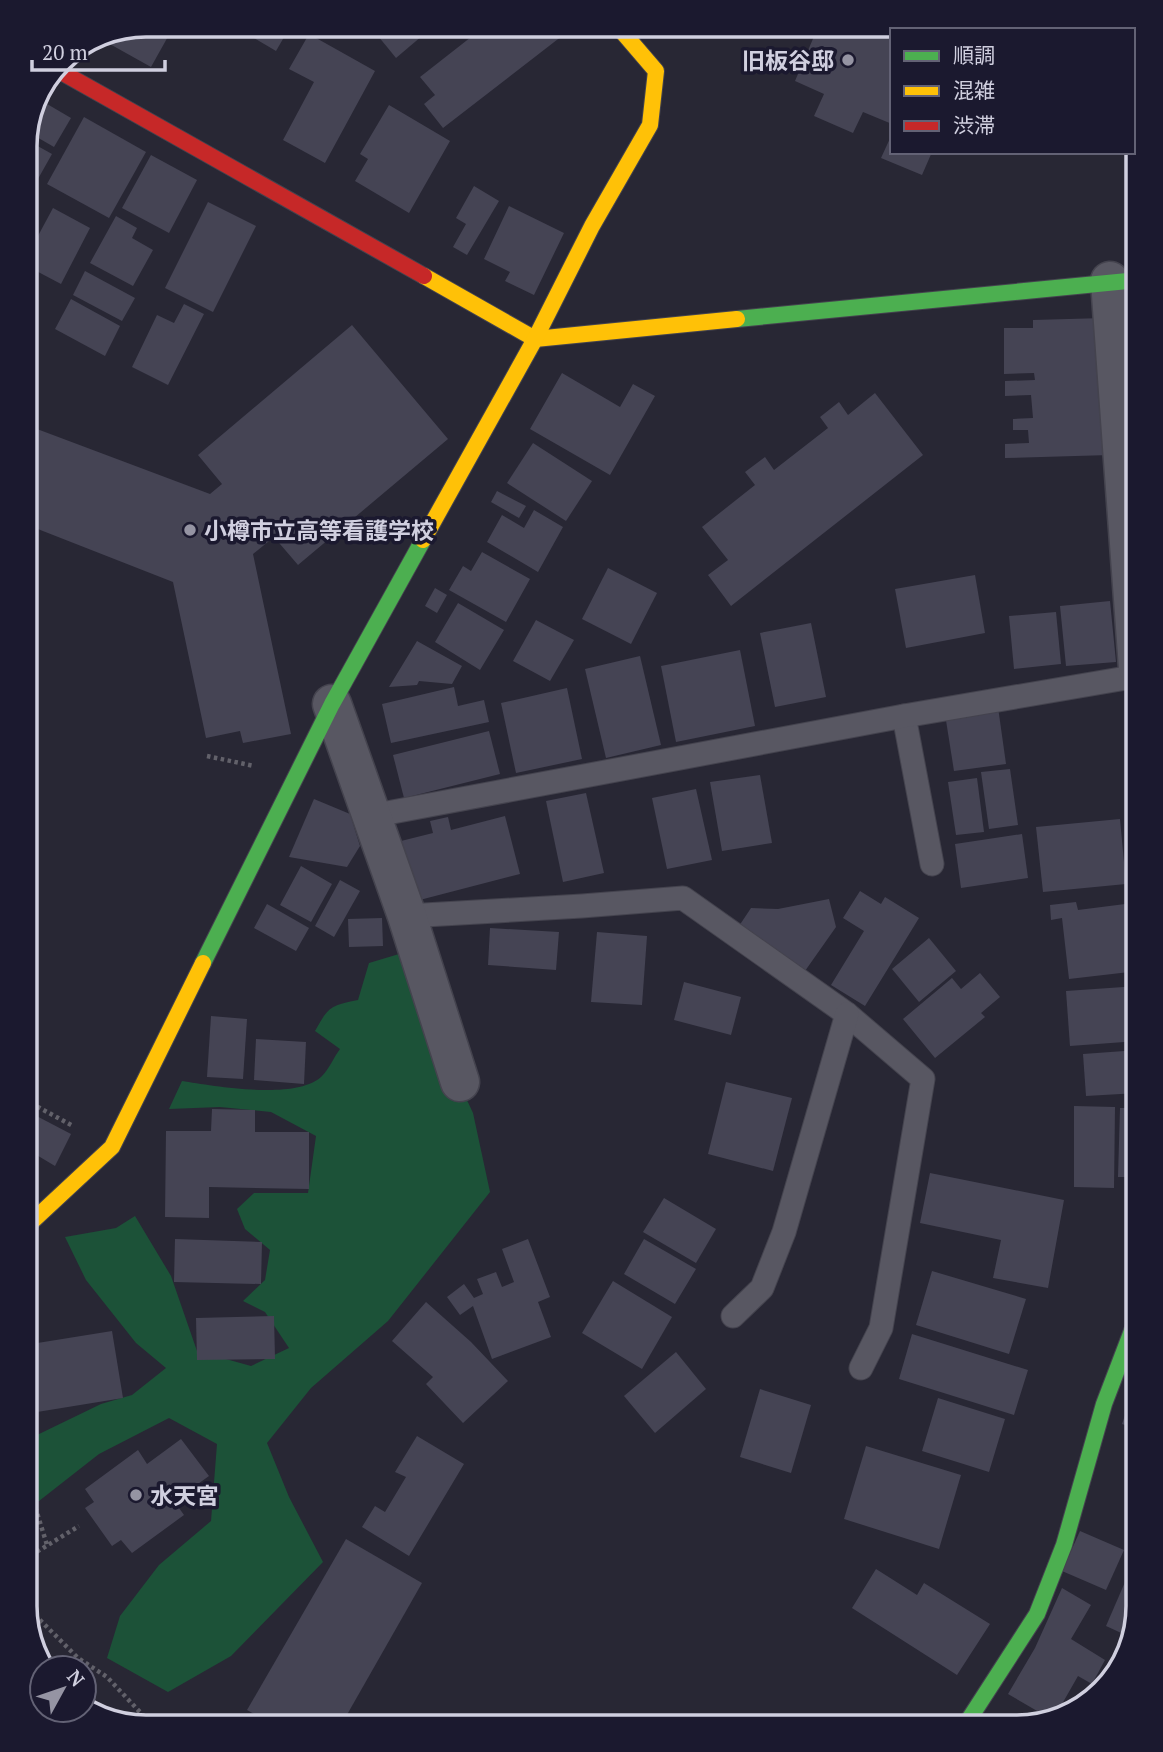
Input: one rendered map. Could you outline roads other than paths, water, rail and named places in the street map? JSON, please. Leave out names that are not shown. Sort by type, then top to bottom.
[{"type":"street","points":[[37,1216],[112,1147],[121,1116],[332,704],[535,339],[592,226],[650,125],[656,71],[627,37]]},
{"type":"street","points":[[65,74],[535,339],[1124,280],[1126,332]]},
{"type":"street","points":[[332,704],[407,916],[460,1082]]},
{"type":"street","points":[[972,1715],[1037,1614],[1064,1545],[1104,1404],[1126,1348]]},
{"type":"lane","points":[[371,816],[904,716],[1126,678]]},
{"type":"lane","points":[[904,716],[932,864]]},
{"type":"lane","points":[[407,916],[683,898],[847,1014],[923,1079],[881,1328],[861,1368]]},
{"type":"lane","points":[[733,1316],[762,1288],[784,1232],[847,1014]]},
{"type":"place","name":"旧板谷邸","points":[[848,60]]},
{"type":"place","name":"小樽市立高等看護学校","points":[[190,530]]},
{"type":"place","name":"水天宮","points":[[136,1495]]}]
